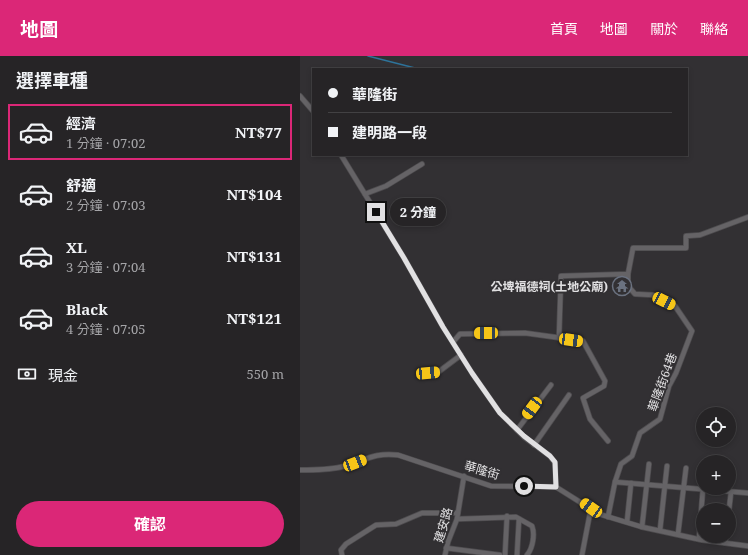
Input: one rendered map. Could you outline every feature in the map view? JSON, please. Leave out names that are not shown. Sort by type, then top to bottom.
[{"type":"street","points":[[300,96],[312,110]]},
{"type":"street","points":[[342,156],[461,355],[500,413],[517,430],[550,456],[555,462],[556,487],[599,514],[642,527],[696,538]]},
{"type":"street","points":[[365,194],[386,186],[422,164]]},
{"type":"street","points":[[559,338],[561,276],[628,274],[633,248],[686,248],[686,236],[700,235],[748,217]]},
{"type":"street","name":"華隆街64巷","points":[[608,517],[615,482],[621,464],[632,456],[640,433],[660,419],[669,386],[676,373],[692,331],[675,306],[653,295],[635,294],[628,286],[628,274]]},
{"type":"street","points":[[453,342],[460,334],[525,333],[583,342],[605,382],[604,386],[583,398],[590,419],[608,441]]},
{"type":"street","points":[[420,374],[437,373],[461,355]]},
{"type":"street","points":[[517,430],[551,384]]},
{"type":"street","points":[[534,444],[569,395]]},
{"type":"street","name":"華隆街","points":[[300,470],[340,468],[372,456],[384,454],[398,455],[491,486],[556,487]]},
{"type":"street","points":[[642,527],[649,464]]},
{"type":"street","points":[[660,530],[667,466]]},
{"type":"street","points":[[678,534],[686,468]]},
{"type":"street","name":"建安路","points":[[445,555],[446,548],[457,519],[464,476]]},
{"type":"street","points":[[615,482],[647,486],[696,489]]},
{"type":"street","points":[[627,522],[631,483]]},
{"type":"street","points":[[736,492],[748,493]]},
{"type":"street","points":[[582,555],[591,508]]},
{"type":"street","points":[[342,555],[341,550],[346,544],[376,525],[396,524],[422,513],[458,513]]},
{"type":"street","points":[[457,519],[507,516],[519,519],[532,526],[533,530],[532,545],[527,555]]},
{"type":"street","points":[[505,555],[507,516]]},
{"type":"street","points":[[517,555],[519,519]]},
{"type":"street","points":[[725,543],[748,546]]},
{"type":"street","points":[[446,548],[500,555]]},
{"type":"waterway","points":[[368,56],[415,68]]},
{"type":"place","name":"公埤福德祠(土地公廟)","points":[[622,286]]},
{"type":"route","points":[[376,212],[443,327],[472,373],[500,413],[524,436],[550,456],[555,462],[556,487],[524,486]]}]
